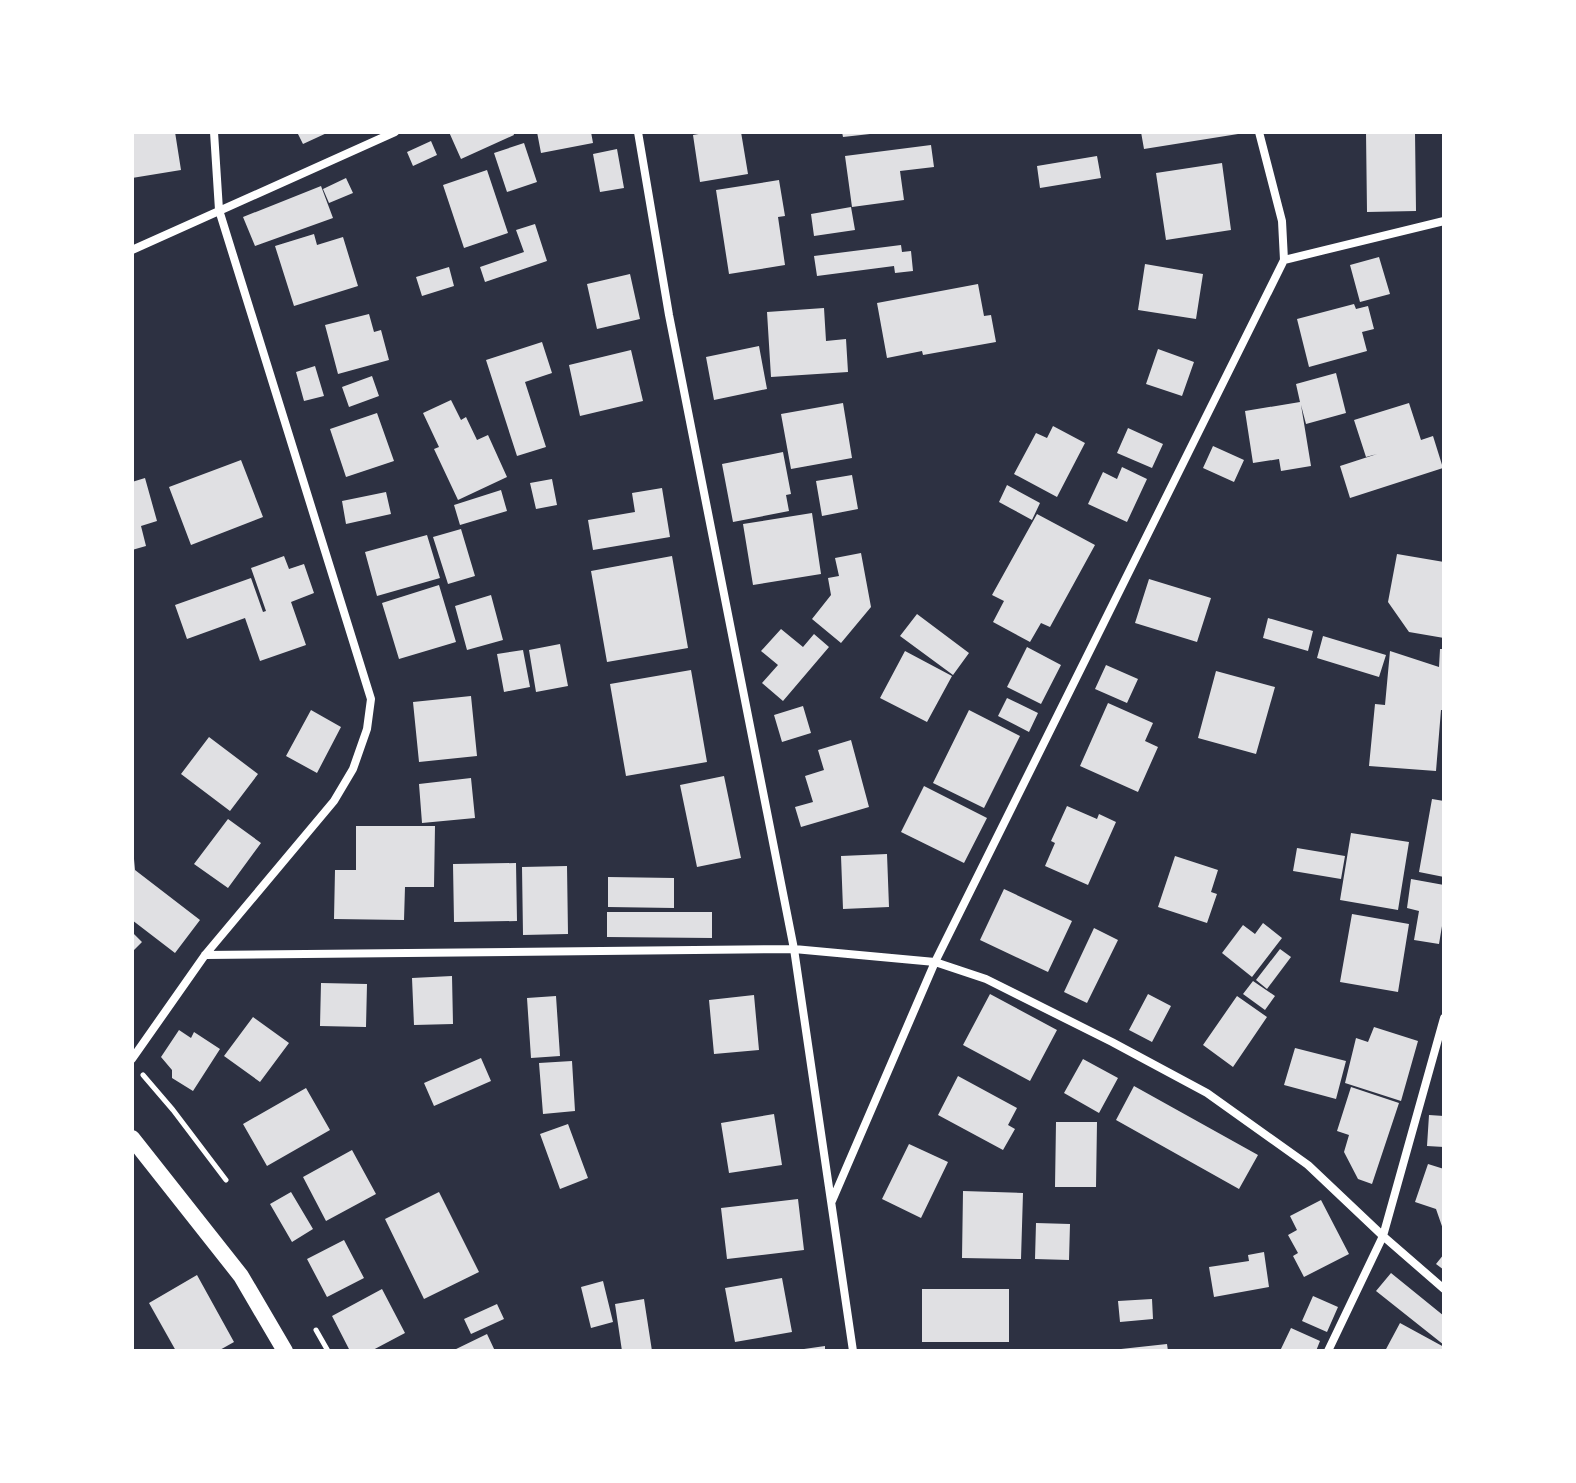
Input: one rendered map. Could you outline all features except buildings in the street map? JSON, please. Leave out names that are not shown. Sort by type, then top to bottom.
[{"type":"main road","points":[[132,1138],[241,1276],[285,1351]]},
{"type":"street","points":[[132,1059],[205,955],[334,801],[353,769],[367,729],[371,699],[219,210],[214,132]]},
{"type":"street","points":[[132,250],[395,132]]},
{"type":"street","points":[[638,132],[669,315],[794,949],[853,1351]]},
{"type":"street","points":[[831,1202],[935,962],[1284,260],[1282,221],[1259,132]]},
{"type":"street","points":[[1284,260],[1444,221]]},
{"type":"street","points":[[205,955],[794,949],[935,962],[986,979],[1207,1093],[1308,1165],[1444,1289]]},
{"type":"street","points":[[1328,1351],[1383,1236],[1444,1018]]},
{"type":"path","points":[[142,1074],[226,1180]]},
{"type":"path","points":[[316,1330],[328,1351]]}]
